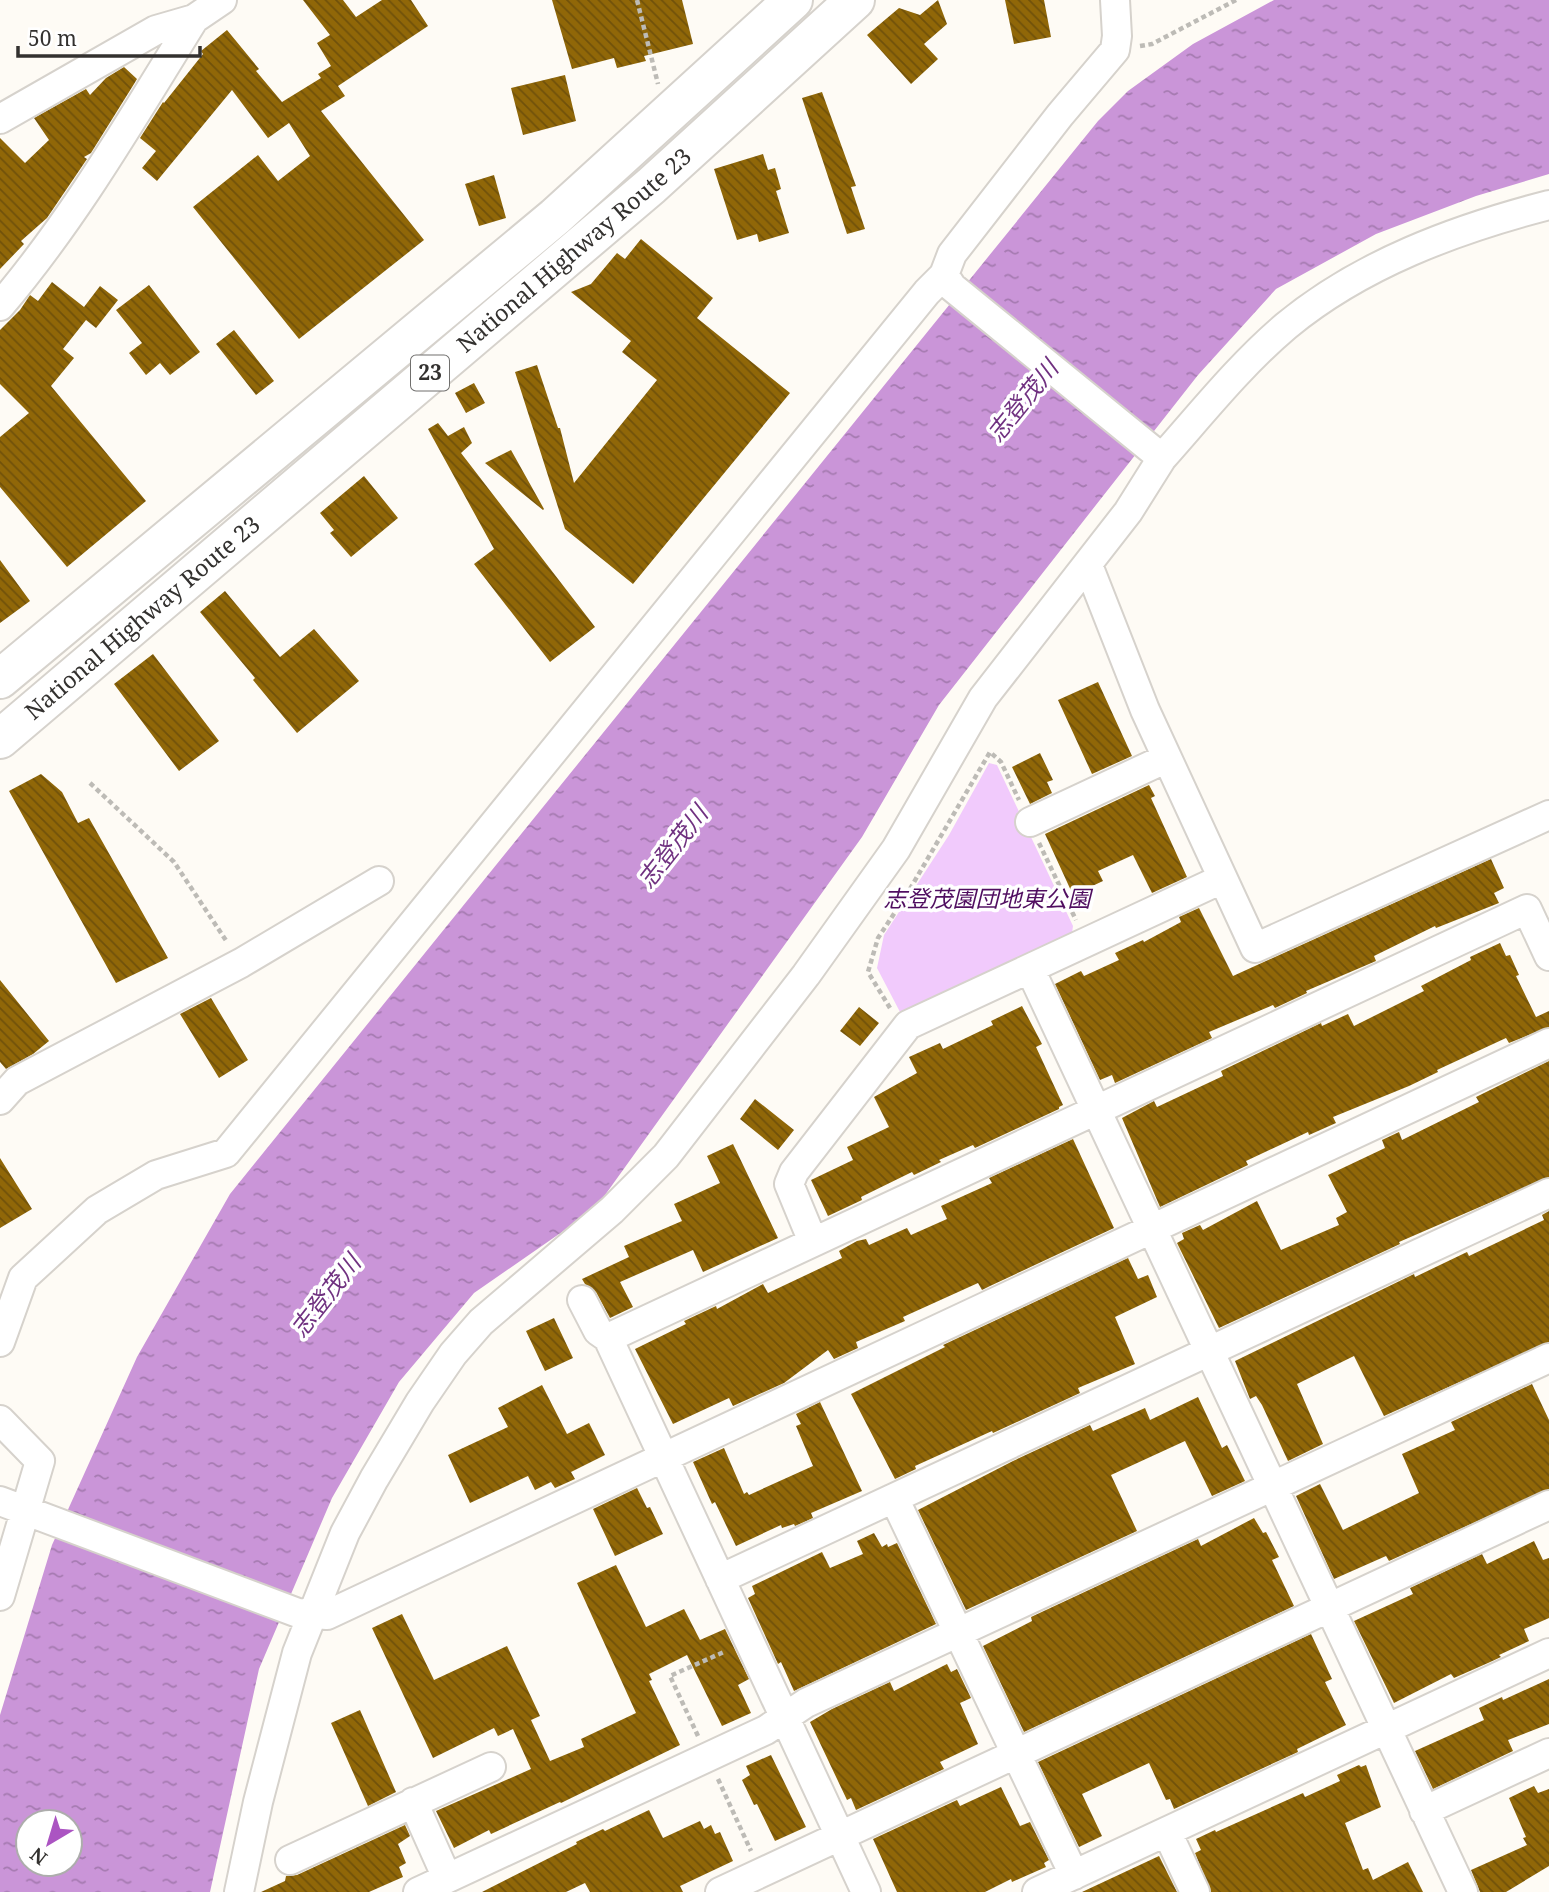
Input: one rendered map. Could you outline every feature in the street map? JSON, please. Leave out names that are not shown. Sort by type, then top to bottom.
[{"type":"highway","name":"National Highway Route 23","points":[[0,679],[555,217],[793,0]]},
{"type":"highway","name":"National Highway Route 23","points":[[0,739],[651,186],[855,0]]},
{"type":"street","points":[[0,119],[156,30],[194,19],[222,0]]},
{"type":"street","points":[[948,281],[952,254],[1060,115],[1115,50],[1115,0]]},
{"type":"street","points":[[0,306],[24,278],[102,167],[194,19]]},
{"type":"street","points":[[239,1892],[258,1802],[305,1613],[374,1479],[420,1402],[453,1354],[481,1322],[612,1210],[666,1156],[806,975],[896,849],[983,698],[1128,512],[1158,454],[1263,348],[1336,289],[1457,231],[1549,205]]},
{"type":"street","points":[[948,281],[1158,454]]},
{"type":"street","points":[[0,1342],[23,1279],[97,1210],[156,1175],[226,1153],[927,292],[948,281]]},
{"type":"street","points":[[1088,565],[1145,710],[1255,948],[1549,815]]},
{"type":"street","points":[[1030,822],[1167,758]]},
{"type":"street","points":[[813,1242],[789,1184],[794,1172],[908,1025],[1222,879]]},
{"type":"street","points":[[0,1100],[17,1082],[241,963],[379,881]]},
{"type":"street","points":[[608,1338],[1527,909],[1549,956]]},
{"type":"street","points":[[1030,969],[1462,1892]]},
{"type":"street","points":[[13,1506],[305,1613],[327,1615],[1549,1043]]},
{"type":"street","points":[[720,1579],[1549,1193]]},
{"type":"street","points":[[582,1300],[597,1331],[608,1338],[866,1892]]},
{"type":"street","points":[[418,1892],[766,1730],[806,1703],[1549,1357]]},
{"type":"street","points":[[0,1420],[40,1461],[13,1506],[0,1595]]},
{"type":"street","points":[[894,1498],[1074,1875]]},
{"type":"street","points":[[720,1892],[1549,1505]]},
{"type":"street","points":[[1037,1892],[1549,1653]]},
{"type":"street","points":[[1424,1811],[1549,1753]]},
{"type":"street","points":[[290,1860],[491,1766]]},
{"type":"street","points":[[413,1802],[447,1878]]},
{"type":"street","points":[[1167,1832],[1195,1892]]},
{"type":"path","points":[[637,0],[666,115]]},
{"type":"path","points":[[1115,50],[1152,44],[1236,0]]},
{"type":"path","points":[[908,1025],[896,1018],[868,972],[878,938],[907,894],[990,752],[1001,762],[1086,942]]},
{"type":"path","points":[[90,783],[174,862],[241,963]]},
{"type":"green space","name":"志登茂園団地東公園","points":[[989,763],[997,765],[1073,926],[1072,933],[900,1012],[877,968],[884,935],[949,835]]},
{"type":"water","name":"志登茂川","points":[[1274,0],[1549,0],[1549,174],[1476,196],[1376,234],[1276,289],[1198,375],[939,705],[862,837],[595,1209],[474,1293],[399,1382],[332,1498],[259,1669],[210,1892],[0,1892],[0,1715],[52,1545],[137,1357],[230,1194],[1098,121],[1128,91],[1193,44]]},
{"type":"building","points":[[303,0],[343,0],[356,17],[382,0],[411,0],[428,26],[338,86],[345,96],[321,111],[424,240],[299,339],[193,207],[258,155],[278,181],[310,156],[289,123],[268,138],[232,90],[157,181],[142,168],[156,151],[140,138],[163,102],[203,54],[201,51],[227,30],[282,102],[321,78],[318,74],[331,66],[317,43],[330,35]]},
{"type":"building","points":[[552,0],[682,0],[693,44],[644,56],[646,61],[617,68],[614,58],[572,69]]},
{"type":"building","points":[[938,0],[947,24],[924,44],[938,59],[911,84],[867,35],[899,8],[920,15]]},
{"type":"building","points":[[1005,0],[1044,0],[1051,37],[1014,44]]},
{"type":"building","points":[[124,67],[137,79],[134,84],[91,153],[84,157],[87,159],[47,218],[21,241],[24,244],[0,269],[0,138],[25,163],[49,140],[34,118],[86,89],[90,95],[106,78]]},
{"type":"building","points":[[565,75],[576,121],[523,135],[511,88]]},
{"type":"building","points":[[822,92],[856,186],[851,187],[865,229],[847,234],[802,98]]},
{"type":"building","points":[[763,154],[768,170],[775,168],[781,189],[776,191],[789,233],[759,242],[757,234],[737,240],[714,169]]},
{"type":"building","points":[[494,175],[506,218],[479,226],[465,184]]},
{"type":"building","points":[[641,239],[713,298],[697,318],[790,393],[633,584],[565,529],[515,372],[537,365],[560,428],[574,483],[657,380],[622,352],[631,341],[571,292],[591,284],[617,253],[625,259]]},
{"type":"building","points":[[52,282],[84,307],[100,286],[118,300],[96,328],[86,320],[63,349],[74,358],[51,386],[146,501],[67,567],[0,487],[0,437],[29,413],[0,384],[0,330],[20,310],[30,295],[38,301]]},
{"type":"building","points":[[149,285],[200,352],[170,375],[160,363],[146,375],[129,353],[142,343],[116,310]]},
{"type":"building","points":[[234,330],[274,381],[256,395],[216,344]]},
{"type":"building","points":[[474,383],[485,403],[466,413],[455,393]]},
{"type":"building","points":[[438,423],[448,436],[464,427],[472,443],[461,453],[595,627],[550,662],[474,564],[494,549],[428,429]]},
{"type":"building","points":[[511,450],[544,509],[543,510],[485,463]]},
{"type":"building","points":[[364,476],[398,518],[351,557],[330,533],[334,530],[320,513]]},
{"type":"building","points":[[0,560],[30,601],[0,623]]},
{"type":"building","points":[[225,591],[280,657],[314,629],[359,681],[297,733],[200,612]]},
{"type":"building","points":[[153,654],[219,741],[179,771],[114,684]]},
{"type":"building","points":[[1098,682],[1132,756],[1092,774],[1058,700]]},
{"type":"building","points":[[1040,753],[1053,780],[1047,782],[1052,793],[1030,804],[1012,767]]},
{"type":"building","points":[[41,774],[62,792],[78,823],[89,818],[168,958],[116,983],[9,791]]},
{"type":"building","points":[[1149,785],[1155,796],[1151,798],[1187,877],[1152,893],[1133,855],[1098,871],[1103,881],[1073,895],[1045,834]]},
{"type":"building","points":[[1491,859],[1504,888],[1494,893],[1499,903],[1436,928],[1435,926],[1374,956],[1376,961],[1306,991],[1307,993],[1275,1008],[1273,1005],[1209,1032],[1212,1038],[1115,1083],[1112,1075],[1100,1080],[1055,984],[1081,971],[1084,976],[1119,960],[1115,953],[1143,940],[1144,942],[1181,922],[1179,917],[1199,908],[1233,976]]},
{"type":"building","points":[[1500,943],[1506,956],[1510,955],[1519,975],[1516,976],[1536,1017],[1549,1011],[1549,1027],[1509,1043],[1506,1038],[1409,1086],[1333,1117],[1336,1123],[1309,1135],[1308,1132],[1246,1161],[1248,1165],[1160,1207],[1122,1118],[1154,1101],[1157,1107],[1223,1076],[1221,1071],[1321,1023],[1322,1026],[1348,1014],[1354,1026],[1424,991],[1421,986]]},
{"type":"building","points":[[0,980],[49,1041],[33,1054],[6,1069],[0,1062]]},
{"type":"building","points":[[211,998],[248,1060],[219,1078],[180,1014]]},
{"type":"building","points":[[1022,1006],[1042,1044],[1036,1047],[1063,1105],[975,1148],[973,1145],[939,1160],[941,1162],[914,1175],[912,1172],[828,1216],[811,1180],[853,1160],[847,1147],[889,1127],[874,1097],[917,1073],[909,1057],[940,1043],[943,1049],[993,1025],[991,1021]]},
{"type":"building","points":[[859,1007],[879,1023],[860,1046],[840,1031]]},
{"type":"building","points":[[1549,1061],[1549,1177],[1399,1242],[1400,1244],[1219,1328],[1177,1243],[1184,1239],[1182,1233],[1200,1225],[1203,1230],[1257,1201],[1281,1250],[1339,1225],[1336,1218],[1347,1212],[1328,1175],[1385,1148],[1382,1140],[1399,1132],[1402,1140],[1479,1102],[1476,1097]]},
{"type":"building","points":[[755,1099],[794,1130],[778,1150],[740,1119]]},
{"type":"building","points":[[1073,1139],[1114,1228],[982,1290],[978,1283],[903,1317],[905,1321],[856,1342],[858,1348],[834,1359],[828,1350],[784,1383],[733,1406],[729,1398],[673,1424],[635,1349],[686,1324],[684,1321],[716,1306],[717,1309],[763,1284],[768,1293],[842,1258],[839,1251],[857,1241],[866,1239],[869,1245],[907,1228],[911,1235],[947,1219],[941,1206],[992,1183],[989,1178]]},
{"type":"building","points":[[733,1144],[778,1238],[703,1272],[693,1250],[620,1282],[633,1307],[610,1318],[596,1292],[582,1279],[629,1257],[624,1246],[682,1221],[674,1204],[720,1183],[707,1156]]},
{"type":"building","points":[[0,1158],[32,1209],[0,1228]]},
{"type":"building","points":[[1549,1211],[1549,1342],[1384,1416],[1354,1356],[1297,1384],[1323,1444],[1288,1461],[1262,1405],[1256,1396],[1250,1399],[1235,1361],[1414,1274],[1415,1277],[1467,1252],[1469,1256],[1544,1220],[1542,1215]]},
{"type":"building","points":[[1128,1258],[1138,1279],[1148,1275],[1157,1297],[1115,1317],[1135,1364],[1078,1388],[1080,1393],[915,1466],[916,1469],[895,1479],[851,1394],[945,1347],[943,1345]]},
{"type":"building","points":[[554,1318],[573,1358],[545,1371],[526,1331]]},
{"type":"building","points":[[1532,1384],[1549,1420],[1549,1489],[1389,1561],[1386,1556],[1334,1579],[1296,1496],[1320,1484],[1343,1530],[1419,1493],[1402,1454],[1455,1430],[1451,1422]]},
{"type":"building","points":[[542,1385],[567,1434],[589,1423],[605,1455],[571,1472],[575,1479],[555,1488],[551,1482],[535,1490],[528,1476],[470,1503],[448,1455],[508,1427],[498,1408]]},
{"type":"building","points":[[1198,1397],[1222,1448],[1227,1445],[1245,1481],[1212,1496],[1185,1441],[1111,1475],[1137,1531],[966,1610],[918,1510],[1090,1425],[1093,1431],[1145,1408],[1150,1420]]},
{"type":"building","points":[[820,1402],[862,1491],[811,1513],[813,1518],[795,1526],[794,1524],[782,1528],[781,1525],[736,1546],[715,1502],[712,1504],[693,1462],[724,1448],[744,1494],[747,1492],[749,1495],[813,1466],[796,1426],[801,1424],[796,1414]]},
{"type":"building","points":[[637,1488],[663,1534],[615,1556],[593,1509]]},
{"type":"building","points":[[1254,1518],[1263,1533],[1266,1532],[1279,1557],[1272,1560],[1294,1606],[1024,1732],[983,1646],[1032,1621],[1031,1617],[1198,1539],[1201,1546]]},
{"type":"building","points":[[874,1533],[882,1547],[897,1543],[936,1624],[794,1691],[781,1662],[778,1664],[748,1598],[755,1594],[752,1586],[822,1552],[830,1568],[863,1554],[857,1541]]},
{"type":"building","points":[[1534,1541],[1543,1560],[1549,1558],[1549,1618],[1524,1629],[1529,1641],[1499,1655],[1501,1657],[1454,1678],[1451,1674],[1394,1703],[1354,1621],[1413,1594],[1410,1588],[1482,1554],[1487,1564]]},
{"type":"building","points":[[616,1565],[646,1627],[684,1609],[700,1640],[725,1629],[749,1679],[738,1685],[751,1713],[722,1726],[687,1655],[649,1674],[652,1680],[649,1681],[680,1745],[561,1803],[491,1834],[489,1830],[454,1848],[436,1811],[531,1769],[513,1729],[498,1736],[494,1728],[433,1758],[372,1628],[402,1614],[434,1680],[507,1646],[540,1716],[531,1720],[550,1761],[584,1747],[581,1739],[636,1713],[577,1583]]},
{"type":"building","points":[[1311,1634],[1332,1679],[1325,1682],[1346,1725],[1297,1749],[1298,1752],[1174,1809],[1170,1799],[1166,1800],[1149,1763],[1082,1794],[1102,1836],[1079,1847],[1038,1762]]},
{"type":"building","points":[[947,1664],[951,1672],[957,1669],[971,1698],[960,1703],[978,1744],[940,1762],[944,1769],[856,1810],[851,1798],[847,1800],[810,1722],[890,1682],[894,1691]]},
{"type":"building","points":[[1549,1679],[1549,1724],[1508,1740],[1513,1751],[1433,1789],[1415,1751],[1484,1720],[1479,1708]]},
{"type":"building","points":[[360,1710],[396,1792],[368,1806],[331,1723]]},
{"type":"building","points":[[771,1755],[806,1827],[775,1841],[742,1780],[750,1775],[746,1766]]},
{"type":"building","points":[[1359,1765],[1366,1765],[1381,1807],[1345,1823],[1363,1870],[1368,1868],[1373,1880],[1408,1862],[1423,1892],[1211,1892],[1195,1853],[1201,1850],[1196,1839],[1303,1793],[1305,1797],[1340,1781],[1337,1775]]},
{"type":"building","points":[[1534,1786],[1538,1793],[1549,1789],[1549,1866],[1506,1892],[1480,1892],[1471,1870],[1527,1845],[1509,1798]]},
{"type":"building","points":[[1001,1787],[1020,1826],[1030,1822],[1049,1860],[1044,1863],[1046,1867],[1012,1882],[1011,1879],[985,1892],[897,1892],[873,1839],[957,1800],[960,1806]]},
{"type":"building","points":[[649,1810],[663,1838],[700,1821],[704,1829],[711,1825],[715,1834],[720,1832],[733,1861],[680,1886],[683,1892],[590,1892],[585,1883],[566,1892],[482,1892],[577,1844],[576,1842]]},
{"type":"building","points":[[405,1825],[410,1836],[398,1844],[406,1863],[399,1867],[403,1877],[369,1892],[261,1892],[285,1881],[286,1876],[297,1875]]},
{"type":"building","points":[[1159,1856],[1177,1892],[1082,1892]]}]
